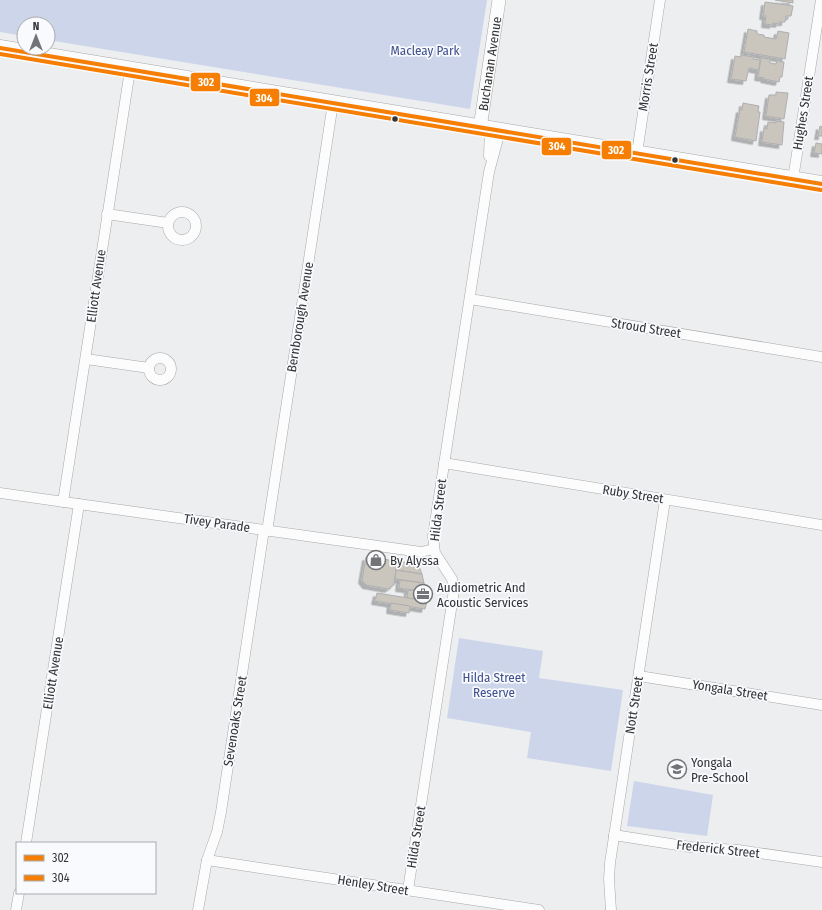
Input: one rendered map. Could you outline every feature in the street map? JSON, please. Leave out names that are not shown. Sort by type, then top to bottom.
[{"type":"main road","points":[[0,48],[822,184]]},
{"type":"street","name":"Buchanan Avenue","points":[[490,129],[499,0]]},
{"type":"street","name":"Morris Street","points":[[637,153],[660,0]]},
{"type":"street","name":"Hughes Street","points":[[793,179],[821,0]]},
{"type":"street","name":"Elliott Avenue","points":[[64,502],[130,70]]},
{"type":"street","name":"Bernborough Avenue","points":[[266,530],[269,520],[333,103]]},
{"type":"street","name":"Hilda Street","points":[[408,890],[454,590],[452,579],[438,558],[434,549],[433,536],[489,172],[490,129]]},
{"type":"street","points":[[107,214],[168,223]]},
{"type":"street","name":"Stroud Street","points":[[470,299],[822,356]]},
{"type":"street","points":[[86,359],[149,368]]},
{"type":"street","name":"Ruby Street","points":[[444,463],[822,526]]},
{"type":"street","name":"Tivey Parade","points":[[0,493],[421,552],[434,549]]},
{"type":"street","name":"Nott Street","points":[[611,910],[609,872],[665,500]]},
{"type":"street","name":"Elliott Avenue","points":[[26,842],[79,504]]},
{"type":"street","name":"Sevenoaks Street","points":[[198,910],[207,860],[217,832],[221,812],[263,536],[266,530]]},
{"type":"street","name":"Yongala Street","points":[[639,676],[822,704]]},
{"type":"street","name":"Frederick Street","points":[[614,835],[690,847],[738,850],[822,862]]},
{"type":"street","name":"Henley Street","points":[[207,860],[539,910]]},
{"type":"street","points":[[16,910],[19,894]]},
{"type":"green space","name":"Macleay Park","points":[[0,0],[487,0],[470,109],[56,41],[56,16],[16,16],[16,35],[0,32]]},
{"type":"green space","name":"Hilda Street Reserve","points":[[459,638],[543,651],[539,678],[623,690],[611,771],[527,758],[531,732],[447,718]]},
{"type":"green space","points":[[634,781],[713,795],[707,836],[627,826]]},
{"type":"building","points":[[775,0],[793,0],[793,3]]},
{"type":"building","points":[[765,2],[793,6],[791,16],[786,16],[785,22],[779,22],[779,24],[765,24],[766,16],[763,16]]},
{"type":"building","points":[[748,29],[757,31],[757,34],[764,35],[764,37],[776,39],[778,31],[789,33],[785,59],[744,52]]},
{"type":"building","points":[[741,55],[754,57],[753,59],[760,60],[759,70],[749,68],[746,81],[731,79],[735,56],[741,57]]},
{"type":"building","points":[[761,58],[770,59],[770,63],[776,64],[777,61],[784,62],[782,77],[780,77],[779,82],[758,77]]},
{"type":"building","points":[[776,92],[788,93],[784,119],[766,116],[769,95],[776,95]]},
{"type":"building","points":[[743,103],[759,106],[758,112],[760,112],[756,141],[735,137],[740,109],[742,110]]},
{"type":"building","points":[[776,121],[784,122],[782,145],[762,142],[764,128],[767,129],[768,122],[776,123]]},
{"type":"building","points":[[820,126],[822,127],[822,136],[818,136]]},
{"type":"building","points":[[816,143],[822,144],[822,154],[814,153]]},
{"type":"building","points":[[366,557],[397,561],[394,585],[388,589],[366,585],[362,580]]},
{"type":"building","points":[[397,561],[418,564],[422,574],[396,570]]},
{"type":"building","points":[[396,570],[422,574],[424,583],[395,579]]},
{"type":"building","points":[[400,580],[424,583],[428,592],[399,588]]},
{"type":"building","points":[[408,590],[428,592],[427,601],[407,598]]},
{"type":"building","points":[[377,593],[427,601],[425,609],[375,601]]},
{"type":"building","points":[[391,603],[410,606],[409,613],[390,610]]},
{"type":"transit line","name":"302","points":[[0,48],[822,184]]},
{"type":"transit line","name":"304","points":[[0,54],[821,190]]},
{"type":"place","name":"By Alyssa","points":[[376,560]]},
{"type":"place","name":"Audiometric And Acoustic Services","points":[[423,594]]},
{"type":"place","name":"Yongala Pre-School","points":[[677,769]]}]
